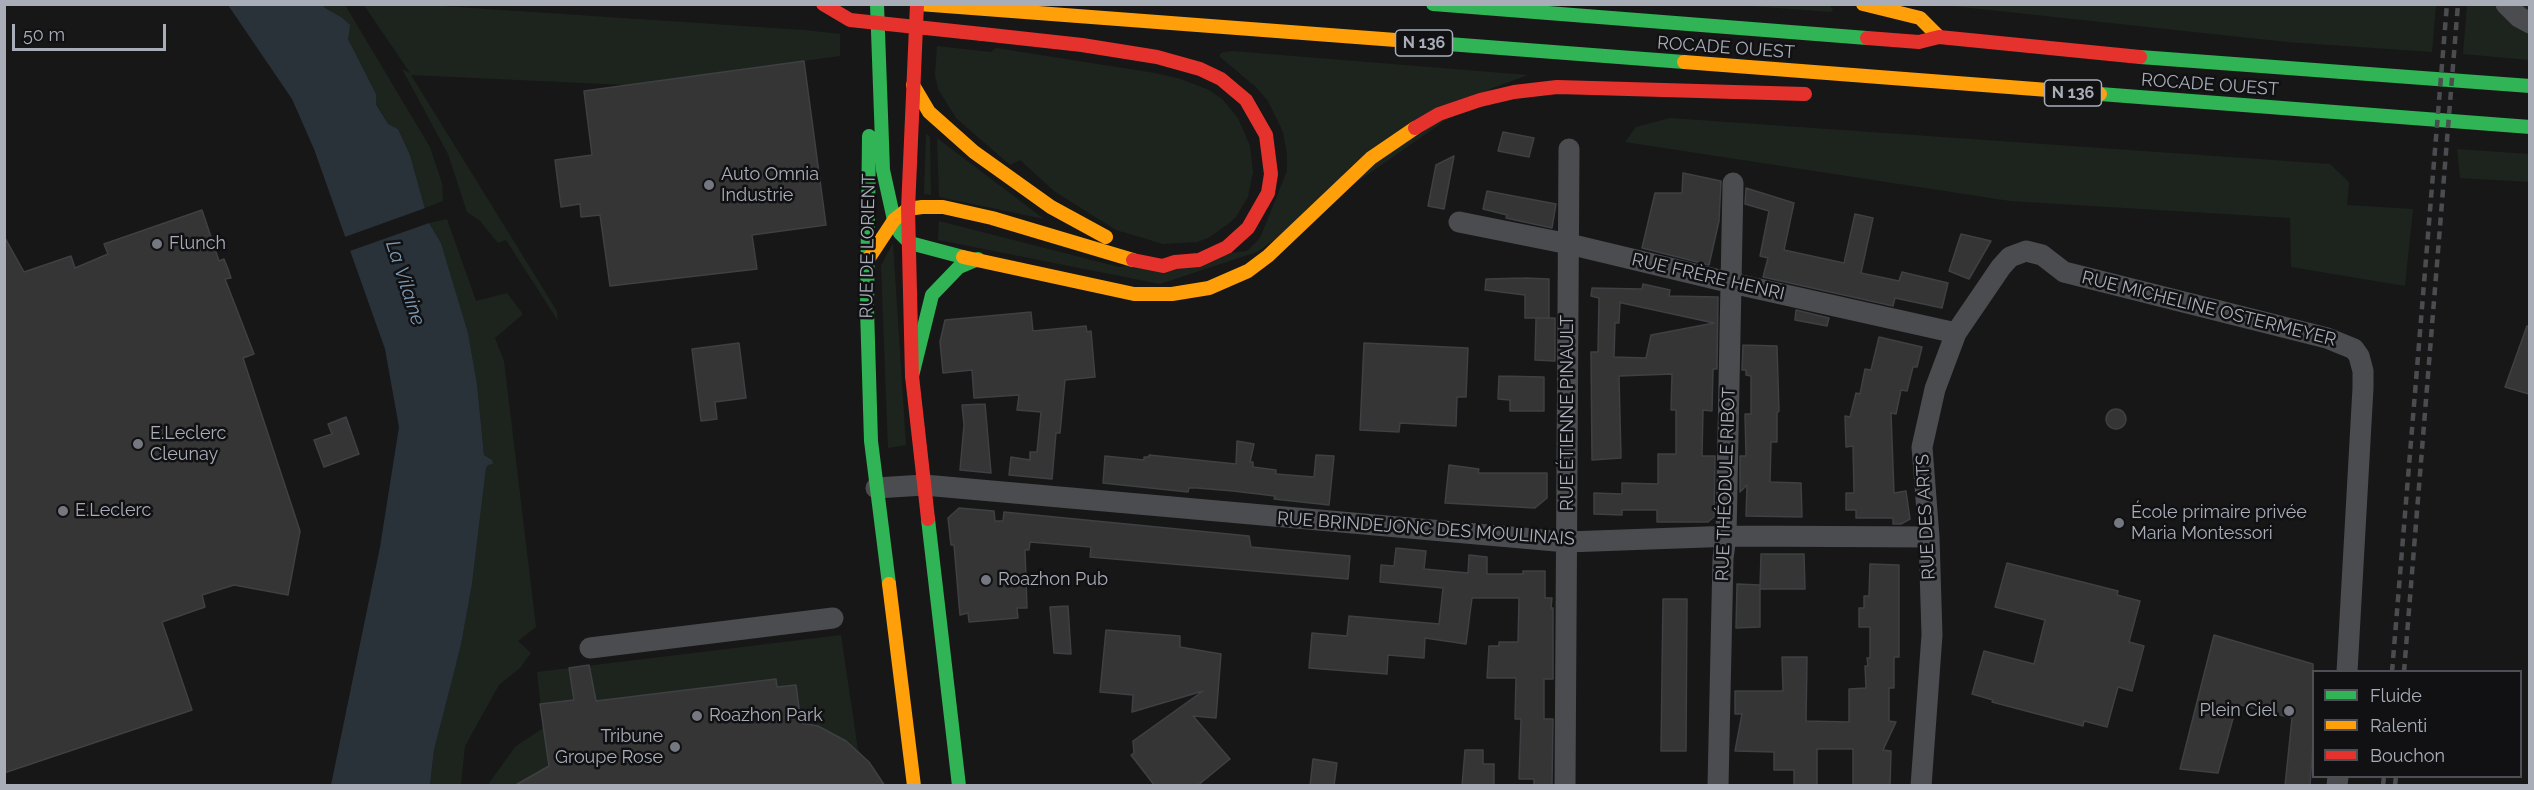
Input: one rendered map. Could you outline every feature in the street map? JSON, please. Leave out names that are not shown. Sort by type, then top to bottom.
[{"type":"main road","points":[[823,4],[850,20],[1120,50],[1177,62],[1221,79],[1246,100],[1262,126],[1270,152],[1271,174],[1264,202],[1248,228],[1227,247],[1199,260],[1175,262],[1163,266],[1131,260],[992,218],[942,207],[908,209],[894,220],[867,261]]},
{"type":"main road","points":[[875,4],[883,170],[894,220],[900,232],[910,243],[933,250],[1134,294],[1190,292],[1209,288],[1248,271],[1268,256],[1371,158],[1397,139],[1439,114],[1480,100],[1514,92],[1557,87],[1821,94]]},
{"type":"main road","name":"RUE DE LORIENT","points":[[875,4],[867,261],[871,441],[914,786]]},
{"type":"main road","points":[[918,4],[908,209],[912,376],[959,786]]},
{"type":"main road","name":"ROCADE OUEST","points":[[918,4],[2529,127]]},
{"type":"main road","name":"ROCADE OUEST","points":[[1433,4],[1919,42],[1939,37],[2095,54],[2529,86]]},
{"type":"main road","points":[[1863,4],[1920,18],[1939,37]]},
{"type":"main road","points":[[1839,87],[1866,77]]},
{"type":"main road","points":[[914,85],[929,112],[941,125],[1051,207],[1110,239],[1136,249],[1164,255],[1175,262]]},
{"type":"main road","points":[[912,376],[932,295],[959,267],[978,259]]},
{"type":"street","points":[[2506,4],[2519,17],[2529,22]]},
{"type":"street","name":"RUE ÉTIENNE PINAULT","points":[[1565,786],[1569,148]]},
{"type":"street","name":"RUE THÉODULE RIBOT","points":[[1718,786],[1726,537],[1733,183]]},
{"type":"street","name":"RUE FRÈRE HENRI","points":[[1459,222],[1569,244],[1956,333]]},
{"type":"street","name":"RUE MICHELINE OSTERMEYER","points":[[2001,267],[2010,257],[2026,251],[2042,255],[2064,272],[2327,338],[2354,349],[2359,356],[2363,371],[2363,388],[2347,670]]},
{"type":"street","name":"RUE DES ARTS","points":[[1922,786],[1932,635],[1929,537],[1922,447],[1935,389],[1956,333],[2001,267]]},
{"type":"street","points":[[876,488],[924,485]]},
{"type":"street","name":"RUE BRINDEJONC DES MOULINAIS","points":[[924,485],[1567,542],[1726,537],[1929,537]]},
{"type":"street","points":[[590,648],[833,618]]},
{"type":"shaded area","points":[[323,5],[345,5],[430,147],[442,183],[443,201],[425,208],[410,155],[398,129],[388,124],[376,103],[376,94],[348,39],[341,17]]},
{"type":"shaded area","points":[[364,5],[427,5],[804,30],[840,34],[840,56],[626,85],[411,75],[557,311],[558,321],[506,240],[498,243],[480,221],[467,212],[448,154],[402,69],[410,73]]},
{"type":"shaded area","points":[[1737,5],[1829,5],[1833,9],[1831,12]]},
{"type":"shaded area","points":[[1943,5],[2436,5],[2432,52],[2287,42]]},
{"type":"shaded area","points":[[2467,5],[2529,5],[2529,60],[2463,54]]},
{"type":"shaded area","points":[[937,46],[991,52],[996,48],[1155,73],[1181,79],[1209,90],[1222,99],[1238,118],[1250,146],[1253,172],[1248,197],[1236,217],[1208,238],[1197,242],[1163,244],[1116,230],[1054,191],[1020,160],[1010,165],[956,118],[938,89],[935,75]]},
{"type":"shaded area","points":[[1224,52],[1528,75],[1490,89],[1257,252],[1160,284],[938,240],[939,221],[1119,267],[1247,251],[1260,238],[1287,171],[1287,154],[1283,132],[1268,101],[1256,87],[1220,57],[1220,54]]},
{"type":"shaded area","points":[[1670,118],[2330,164],[2349,182],[2347,205],[2413,209],[2405,286],[2291,267],[2290,218],[2010,201],[1625,142],[1636,127]]},
{"type":"shaded area","points":[[926,133],[930,137],[931,195],[924,194]]},
{"type":"shaded area","points":[[937,138],[1044,219],[939,197]]},
{"type":"shaded area","points":[[2457,149],[2529,154],[2529,182],[2460,178]]},
{"type":"shaded area","points":[[447,219],[476,301],[507,293],[523,314],[495,338],[504,361],[536,627],[518,641],[531,653],[520,668],[499,685],[465,746],[461,785],[430,786],[434,750],[461,645],[472,584],[486,468],[492,464],[492,460],[484,455],[477,384],[468,333],[441,243],[429,223]]},
{"type":"shaded area","points":[[893,243],[906,445],[888,448],[881,265]]},
{"type":"shaded area","name":"Roazhon Park","points":[[841,635],[858,750],[869,762],[883,785],[487,786],[515,747],[543,728],[537,672]]},
{"type":"water","name":"La Vilaine","points":[[228,5],[323,5],[350,25],[348,39],[376,94],[376,104],[388,124],[398,129],[410,155],[429,223],[441,243],[468,333],[477,384],[484,455],[492,460],[493,464],[486,468],[472,584],[461,645],[434,750],[430,785],[331,785],[380,547],[399,427],[385,349],[314,149],[292,99]]},
{"type":"pier","points":[[428,207],[432,222],[347,252],[342,238]]},
{"type":"building","name":"Auto Omnia Industrie","points":[[804,61],[826,225],[752,235],[757,269],[610,286],[600,215],[581,217],[580,204],[561,207],[555,160],[592,155],[584,91]]},
{"type":"building","points":[[1503,132],[1534,138],[1529,157],[1498,151]]},
{"type":"building","points":[[1454,156],[1444,209],[1428,206],[1436,165]]},
{"type":"building","points":[[1683,173],[1721,181],[1719,221],[1709,265],[1642,248],[1655,193],[1682,193]]},
{"type":"building","points":[[1746,188],[1794,203],[1784,250],[1844,263],[1855,214],[1873,218],[1861,273],[1899,281],[1902,272],[1948,283],[1942,308],[1895,298],[1893,306],[1763,277],[1768,258],[1760,256],[1769,211],[1745,204]]},
{"type":"building","points":[[1487,191],[1556,204],[1552,228],[1506,218],[1507,215],[1483,209]]},
{"type":"building","name":"E.Leclerc Cleunay","points":[[202,210],[219,261],[224,259],[231,278],[225,279],[254,354],[243,358],[300,531],[288,595],[234,585],[202,595],[205,607],[162,622],[192,710],[4,773],[4,236],[24,272],[71,256],[75,268],[108,254],[104,244]]},
{"type":"building","points":[[1961,234],[1991,241],[1969,279],[1949,271]]},
{"type":"building","points":[[1486,279],[1549,279],[1549,318],[1525,318],[1525,295],[1485,290]]},
{"type":"building","points":[[1643,284],[1670,290],[1669,296],[1718,297],[1717,369],[1713,369],[1712,411],[1703,410],[1702,456],[1715,456],[1714,517],[1708,522],[1657,522],[1657,510],[1622,510],[1622,515],[1594,514],[1594,493],[1622,494],[1622,483],[1658,484],[1658,454],[1676,454],[1676,410],[1671,410],[1672,374],[1619,376],[1621,458],[1592,460],[1591,352],[1598,352],[1599,298],[1591,296],[1592,288],[1642,289]],"holes":[[[1620,302],[1714,323],[1651,335],[1646,358],[1614,357],[1615,323],[1619,323]]]},
{"type":"building","points":[[1796,310],[1829,318],[1827,326],[1795,320]]},
{"type":"building","points":[[1031,312],[1033,331],[1086,326],[1087,332],[1091,331],[1095,377],[1065,380],[1060,433],[1056,433],[1052,479],[1009,475],[1011,457],[1030,460],[1030,452],[1037,452],[1041,412],[1017,410],[1019,395],[974,398],[972,370],[943,373],[940,342],[945,320]]},
{"type":"building","points":[[1536,318],[1555,318],[1555,361],[1535,360]]},
{"type":"building","points":[[2527,326],[2529,326],[2529,394],[2505,387]]},
{"type":"building","points":[[1879,337],[1922,347],[1917,367],[1913,367],[1907,391],[1901,390],[1896,414],[1891,413],[1894,493],[1906,491],[1910,519],[1901,524],[1893,524],[1893,518],[1856,518],[1856,510],[1846,510],[1846,493],[1854,493],[1853,446],[1846,447],[1845,416],[1850,417],[1856,393],[1860,394],[1865,369],[1871,370]]},
{"type":"building","points":[[739,343],[746,398],[715,402],[717,419],[701,421],[692,349]]},
{"type":"building","points":[[1364,343],[1468,348],[1466,397],[1457,397],[1456,426],[1400,423],[1399,432],[1360,430]]},
{"type":"building","points":[[1743,345],[1777,346],[1779,411],[1777,413],[1777,442],[1771,442],[1770,482],[1801,483],[1802,517],[1746,516],[1747,485],[1740,492],[1740,456],[1746,456],[1745,414],[1751,414],[1751,376],[1746,375],[1746,370],[1742,370]]},
{"type":"building","points":[[1499,376],[1544,377],[1544,411],[1510,411],[1510,400],[1498,399]]},
{"type":"building","points":[[985,404],[991,473],[960,470],[964,425],[962,405]]},
{"type":"building","points":[[2116,409],[2123,412],[2126,419],[2123,426],[2116,429],[2109,426],[2106,419],[2109,412]]},
{"type":"building","points":[[346,417],[359,454],[324,467],[314,440],[332,434],[328,424]]},
{"type":"building","points":[[1237,441],[1254,444],[1250,462],[1253,462],[1253,467],[1276,470],[1276,474],[1314,477],[1316,455],[1334,456],[1329,505],[1274,499],[1275,496],[1233,491],[1189,488],[1188,492],[1103,483],[1105,456],[1144,460],[1144,457],[1149,457],[1149,455],[1236,464]]},
{"type":"building","points":[[1449,465],[1479,469],[1478,473],[1547,473],[1547,498],[1535,508],[1445,503]]},
{"type":"building","points":[[959,508],[994,511],[995,521],[1003,521],[1004,512],[1249,536],[1251,547],[1350,556],[1348,579],[1090,557],[1091,547],[1030,542],[1029,550],[1025,550],[1027,608],[1017,608],[1018,618],[969,622],[968,613],[960,615],[954,545],[951,545],[948,518]]},
{"type":"building","points":[[1396,548],[1426,551],[1424,569],[1468,573],[1469,555],[1487,557],[1487,574],[1523,574],[1523,571],[1545,571],[1545,598],[1552,598],[1551,608],[1553,608],[1553,679],[1544,679],[1544,719],[1553,719],[1552,786],[1534,786],[1534,779],[1519,779],[1521,719],[1515,719],[1516,678],[1487,678],[1489,646],[1499,646],[1499,642],[1518,642],[1519,598],[1472,598],[1466,644],[1425,638],[1424,658],[1388,655],[1387,674],[1309,668],[1312,633],[1347,636],[1349,616],[1439,624],[1443,588],[1380,582],[1381,565],[1394,566]]},
{"type":"building","points":[[1761,554],[1804,554],[1805,589],[1760,589]]},
{"type":"building","points":[[2007,563],[2118,591],[2117,595],[2140,601],[2129,642],[2144,646],[2132,691],[2118,687],[2107,727],[2084,721],[2083,726],[1992,702],[1993,700],[1972,694],[1984,651],[2034,664],[2045,620],[1995,607]]},
{"type":"building","points":[[1870,564],[1899,565],[1899,657],[1894,657],[1894,688],[1889,688],[1889,721],[1896,722],[1883,750],[1891,751],[1890,786],[1853,786],[1853,749],[1817,749],[1817,786],[1794,786],[1794,770],[1774,770],[1774,752],[1735,751],[1742,714],[1735,714],[1735,691],[1783,691],[1782,657],[1807,657],[1806,721],[1849,722],[1849,689],[1866,688],[1865,666],[1868,666],[1867,658],[1870,658],[1870,627],[1859,627],[1859,608],[1864,608],[1864,596],[1869,596]]},
{"type":"building","points":[[1737,584],[1760,585],[1760,627],[1736,628]]},
{"type":"building","points":[[1663,599],[1687,599],[1686,751],[1661,751]]},
{"type":"building","points":[[1068,606],[1071,654],[1054,653],[1050,607]]},
{"type":"building","points":[[1106,630],[1180,636],[1180,647],[1221,654],[1216,718],[1193,716],[1230,759],[1197,786],[1155,786],[1131,755],[1134,753],[1133,741],[1203,691],[1132,712],[1133,695],[1100,692]]},
{"type":"building","name":"Plein Ciel","points":[[2214,635],[2313,664],[2310,786],[2285,786],[2292,718],[2237,704],[2218,773],[2180,769]]},
{"type":"building","name":"Roazhon Park","points":[[589,665],[596,701],[776,679],[777,687],[796,685],[801,723],[818,726],[846,741],[869,762],[885,786],[514,786],[549,766],[540,704],[574,700],[569,668]]},
{"type":"building","points":[[1465,750],[1483,750],[1483,764],[1494,764],[1494,786],[1462,786]]},
{"type":"building","points":[[1313,759],[1337,763],[1334,786],[1310,786]]},
{"type":"railway","points":[[2392,670],[2447,4]]},
{"type":"railway","points":[[2404,670],[2458,4]]},
{"type":"railway","points":[[2383,786],[2384,778]]},
{"type":"railway","points":[[2395,786],[2396,778]]},
{"type":"traffic: fast","points":[[877,4],[883,170],[894,220],[900,233],[910,243],[963,257]]},
{"type":"traffic: fast","points":[[1433,4],[1867,38]]},
{"type":"traffic: fast","points":[[1409,41],[1684,62]]},
{"type":"traffic: fast","points":[[2140,57],[2530,86]]},
{"type":"traffic: fast","points":[[2100,94],[2530,127]]},
{"type":"traffic: fast","points":[[869,136],[867,309],[871,441],[889,584]]},
{"type":"traffic: fast","points":[[912,376],[932,295],[959,267],[978,259]]},
{"type":"traffic: fast","points":[[928,519],[959,786]]},
{"type":"traffic: slow","points":[[919,4],[1409,41]]},
{"type":"traffic: slow","points":[[1863,4],[1920,18],[1939,37]]},
{"type":"traffic: slow","points":[[1684,62],[2100,94]]},
{"type":"traffic: slow","points":[[913,85],[929,112],[974,152],[1051,207],[1106,237]]},
{"type":"traffic: slow","points":[[963,257],[1134,294],[1172,294],[1209,288],[1248,271],[1268,256],[1371,158],[1415,128]]},
{"type":"traffic: slow","points":[[867,261],[894,220],[908,209],[922,207],[943,207],[992,218],[1133,260]]},
{"type":"traffic: slow","points":[[889,584],[914,786]]},
{"type":"traffic: jam","points":[[823,4],[850,20],[982,34]]},
{"type":"traffic: jam","points":[[917,4],[908,209],[912,376],[928,519]]},
{"type":"traffic: jam","points":[[982,34],[1082,45],[1157,57],[1200,69],[1221,79],[1246,100],[1266,135],[1271,174],[1268,193],[1248,228],[1227,247],[1199,260],[1175,262],[1163,266],[1133,260]]},
{"type":"traffic: jam","points":[[1867,38],[1919,42],[1939,37],[2140,57]]},
{"type":"traffic: jam","points":[[1415,128],[1439,114],[1480,100],[1514,92],[1557,87],[1805,94]]},
{"type":"place","name":"Auto Omnia Industrie","points":[[709,185]]},
{"type":"place","name":"Flunch","points":[[157,244]]},
{"type":"place","name":"E.Leclerc Cleunay","points":[[138,444]]},
{"type":"place","name":"E.Leclerc","points":[[63,511]]},
{"type":"place","name":"École primaire privée Maria Montessori","points":[[2119,523]]},
{"type":"place","name":"Roazhon Pub","points":[[986,580]]},
{"type":"place","name":"Plein Ciel","points":[[2289,711]]},
{"type":"place","name":"Roazhon Park","points":[[697,716]]},
{"type":"place","name":"Tribune Groupe Rose","points":[[675,747]]}]
